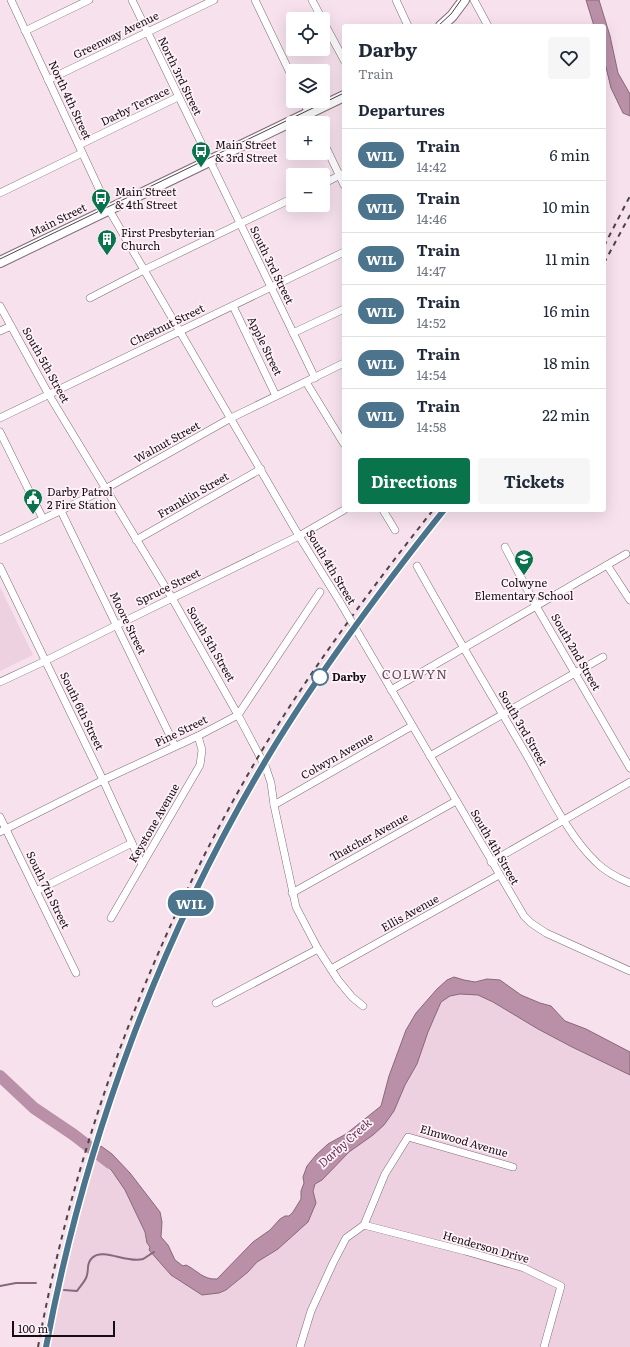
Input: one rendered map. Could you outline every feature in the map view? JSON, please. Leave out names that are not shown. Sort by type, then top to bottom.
[{"type":"main road","points":[[443,24],[452,16],[464,0]]},
{"type":"main road","name":"Main Street","points":[[0,262],[108,208],[342,97]]},
{"type":"street","name":"North 4th Street","points":[[11,0],[108,208]]},
{"type":"street","points":[[25,31],[89,0]]},
{"type":"street","name":"North 3rd Street","points":[[132,0],[209,161]]},
{"type":"street","name":"Greenway Avenue","points":[[48,80],[214,0]]},
{"type":"street","points":[[255,0],[286,65]]},
{"type":"street","points":[[312,0],[318,12]]},
{"type":"street","points":[[396,0],[407,24]]},
{"type":"street","points":[[474,0],[487,24]]},
{"type":"street","points":[[330,35],[342,56]]},
{"type":"street","name":"Darby Terrace","points":[[79,145],[178,97]]},
{"type":"street","points":[[306,108],[310,116]]},
{"type":"street","points":[[0,193],[82,153]]},
{"type":"street","points":[[330,153],[342,174],[330,180]]},
{"type":"street","name":"South 3rd Street","points":[[209,161],[315,378]]},
{"type":"street","points":[[90,298],[144,270],[286,201]]},
{"type":"street","name":"South 4th Street","points":[[108,208],[519,910],[539,929],[630,970]]},
{"type":"street","name":"Chestnut Street","points":[[0,418],[342,253]]},
{"type":"street","name":"South 5th Street","points":[[0,306],[49,395],[172,598],[238,714],[266,768],[271,783],[274,805],[296,908],[318,949],[331,969],[346,990],[363,1006]]},
{"type":"street","name":"Apple Street","points":[[233,306],[276,396]]},
{"type":"street","points":[[293,333],[342,310]]},
{"type":"street","points":[[0,331],[10,326]]},
{"type":"street","name":"Walnut Street","points":[[0,540],[105,489],[231,418],[342,365]]},
{"type":"street","points":[[306,382],[342,441]]},
{"type":"street","points":[[0,432],[43,519]]},
{"type":"street","name":"Franklin Street","points":[[136,540],[261,469]]},
{"type":"street","name":"Moore Street","points":[[61,511],[175,746]]},
{"type":"street","name":"Spruce Street","points":[[0,682],[299,536],[342,511]]},
{"type":"street","points":[[384,512],[395,530]]},
{"type":"street","name":"South 2nd Street","points":[[505,547],[536,606],[630,768]]},
{"type":"street","points":[[391,690],[626,554]]},
{"type":"street","points":[[607,565],[630,600]]},
{"type":"street","name":"South 3rd Street","points":[[417,566],[463,648],[564,820],[597,864],[615,876],[630,883]]},
{"type":"street","name":"South 6th Street","points":[[0,567],[103,780],[142,865]]},
{"type":"street","name":"Pine Street","points":[[3,831],[103,780],[198,736],[238,714],[320,592]]},
{"type":"street","points":[[430,756],[603,657]]},
{"type":"street","name":"Colwyn Avenue","points":[[274,805],[412,726]]},
{"type":"street","name":"Keystone Avenue","points":[[111,918],[200,765],[202,750],[198,736]]},
{"type":"street","points":[[491,862],[630,782]]},
{"type":"street","name":"Thatcher Avenue","points":[[292,892],[456,801]]},
{"type":"street","name":"South 7th Street","points":[[0,817],[3,831],[36,891],[76,973]]},
{"type":"street","points":[[36,891],[132,843]]},
{"type":"street","name":"Ellis Avenue","points":[[331,969],[499,875]]},
{"type":"street","points":[[216,1003],[318,949]]},
{"type":"street","name":"Elmwood Avenue","points":[[364,1225],[385,1174],[408,1137],[513,1167]]},
{"type":"street","points":[[300,1347],[311,1311],[346,1238],[364,1225]]},
{"type":"street","name":"Henderson Drive","points":[[364,1225],[524,1268],[560,1286],[544,1347]]},
{"type":"shaded area","points":[[0,587],[33,655],[0,671]]},
{"type":"shaded area","points":[[459,983],[630,1062],[630,1347],[46,1347],[71,1232],[91,1159],[114,1165],[172,1262],[219,1287],[291,1227],[317,1167],[385,1107],[442,998]]},
{"type":"water","points":[[586,0],[599,0],[610,36],[618,73],[630,94],[630,116],[623,113],[611,88],[606,67],[606,24],[593,24]]},
{"type":"water","points":[[454,977],[475,982],[487,979],[500,980],[521,995],[551,1006],[565,1021],[586,1029],[630,1052],[630,1075],[572,1047],[478,995],[460,994],[450,996],[441,1002],[428,1032],[417,1064],[405,1085],[394,1111],[384,1125],[349,1152],[322,1180],[315,1184],[313,1191],[316,1203],[308,1222],[278,1249],[257,1262],[248,1272],[226,1290],[219,1293],[202,1295],[171,1275],[149,1250],[150,1247],[147,1243],[145,1232],[125,1190],[112,1171],[98,1156],[101,1146],[112,1154],[130,1173],[160,1212],[162,1222],[161,1237],[168,1245],[175,1260],[183,1266],[186,1265],[208,1278],[217,1279],[253,1242],[270,1230],[280,1219],[285,1216],[289,1216],[293,1212],[301,1199],[301,1191],[304,1183],[303,1177],[307,1166],[316,1155],[328,1144],[346,1134],[381,1106],[389,1076],[406,1030],[416,1013],[437,989],[447,980]]},
{"type":"waterway","name":"Darby Creek","points":[[0,1076],[34,1108],[74,1135],[110,1163]]},
{"type":"waterway","points":[[64,1290],[77,1291],[88,1273],[89,1262],[97,1255],[102,1254],[137,1260],[143,1259],[154,1252]]},
{"type":"waterway","points":[[0,1286],[16,1283],[36,1283]]},
{"type":"tram line","points":[[440,24],[451,14],[461,0]]},
{"type":"tram line","points":[[0,259],[342,94]]},
{"type":"railway","points":[[606,242],[630,196]]},
{"type":"railway","points":[[606,259],[630,215]]},
{"type":"railway","points":[[38,1347],[54,1268],[74,1190],[98,1113],[124,1037],[154,962],[188,889],[224,817],[283,716],[345,626],[388,567],[431,512]]},
{"type":"railway","points":[[46,1347],[62,1269],[82,1192],[105,1116],[131,1041],[161,967],[194,895],[230,824],[269,755],[309,692],[352,630],[442,512]]},
{"type":"train","name":"WIL","points":[[46,1347],[60,1276],[71,1232],[87,1171],[103,1121],[139,1020],[171,945],[201,881],[270,753],[315,684],[363,613],[442,512]]},
{"type":"place","name":"Main Street & 3rd Street","points":[[201,168]]},
{"type":"place","name":"Main Street & 4th Street","points":[[101,215]]},
{"type":"place","name":"First Presbyterian Church","points":[[107,256]]},
{"type":"place","name":"Darby Patrol 2 Fire Station","points":[[33,515]]},
{"type":"place","name":"Colwyne Elementary School","points":[[524,576]]},
{"type":"place","name":"Darby","points":[[320,677]]},
{"type":"district","name":"COLWYN","points":[[415,674]]}]
